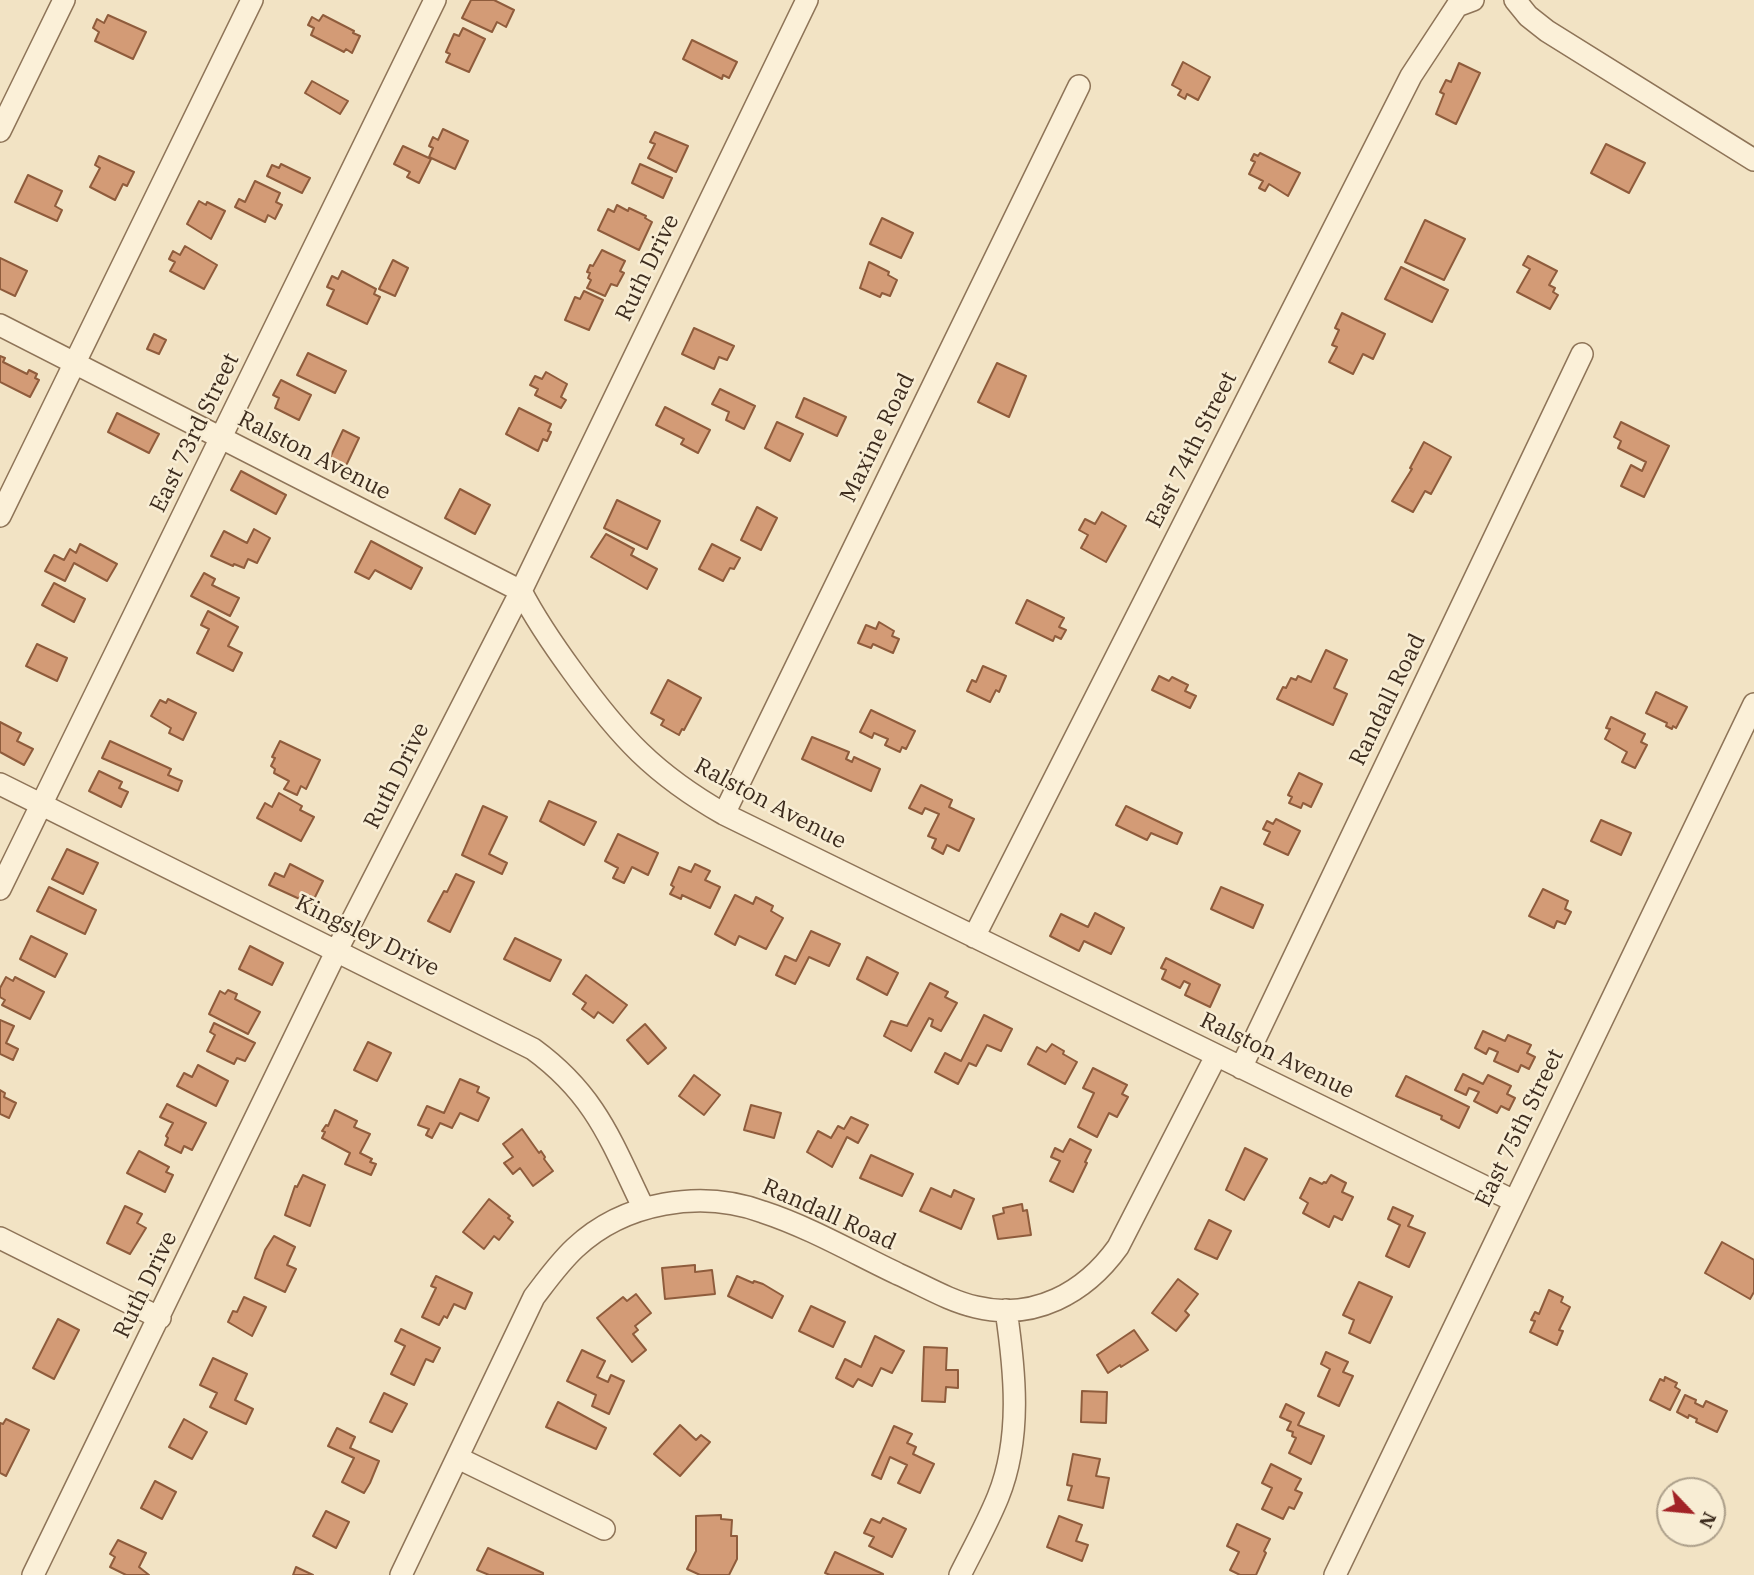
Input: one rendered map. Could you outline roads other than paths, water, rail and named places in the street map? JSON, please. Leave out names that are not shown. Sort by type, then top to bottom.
[{"type":"street","points":[[0,131],[64,0]]},
{"type":"street","points":[[0,516],[252,0]]},
{"type":"street","name":"East 73rd Street","points":[[0,889],[435,0]]},
{"type":"street","name":"Ruth Drive","points":[[33,1575],[337,950],[521,591],[807,0]]},
{"type":"street","name":"East 74th Street","points":[[974,937],[1411,76],[1457,6],[1473,0]]},
{"type":"street","points":[[1515,0],[1528,16],[1547,31],[1754,160]]},
{"type":"street","name":"Maxine Road","points":[[724,814],[1079,86]]},
{"type":"street","name":"Ralston Avenue","points":[[0,325],[521,591],[536,621],[624,738],[678,786],[724,814],[1514,1200]]},
{"type":"street","name":"Randall Road","points":[[1241,1068],[1582,354]]},
{"type":"street","name":"East 75th Street","points":[[1335,1575],[1754,704]]},
{"type":"street","name":"Kingsley Drive","points":[[0,784],[517,1039],[557,1066],[576,1086],[599,1117],[644,1209]]},
{"type":"street","name":"Randall Road","points":[[401,1575],[534,1297],[557,1266],[577,1246],[608,1224],[644,1209],[688,1201],[716,1201],[744,1206],[770,1214],[960,1302],[982,1308],[1006,1310],[1044,1304],[1087,1283],[1118,1247],[1216,1056]]},
{"type":"street","points":[[0,1238],[160,1318]]},
{"type":"street","points":[[960,1575],[999,1495],[1009,1459],[1015,1413],[1013,1356],[1006,1310]]},
{"type":"street","points":[[458,1458],[604,1529]]}]
